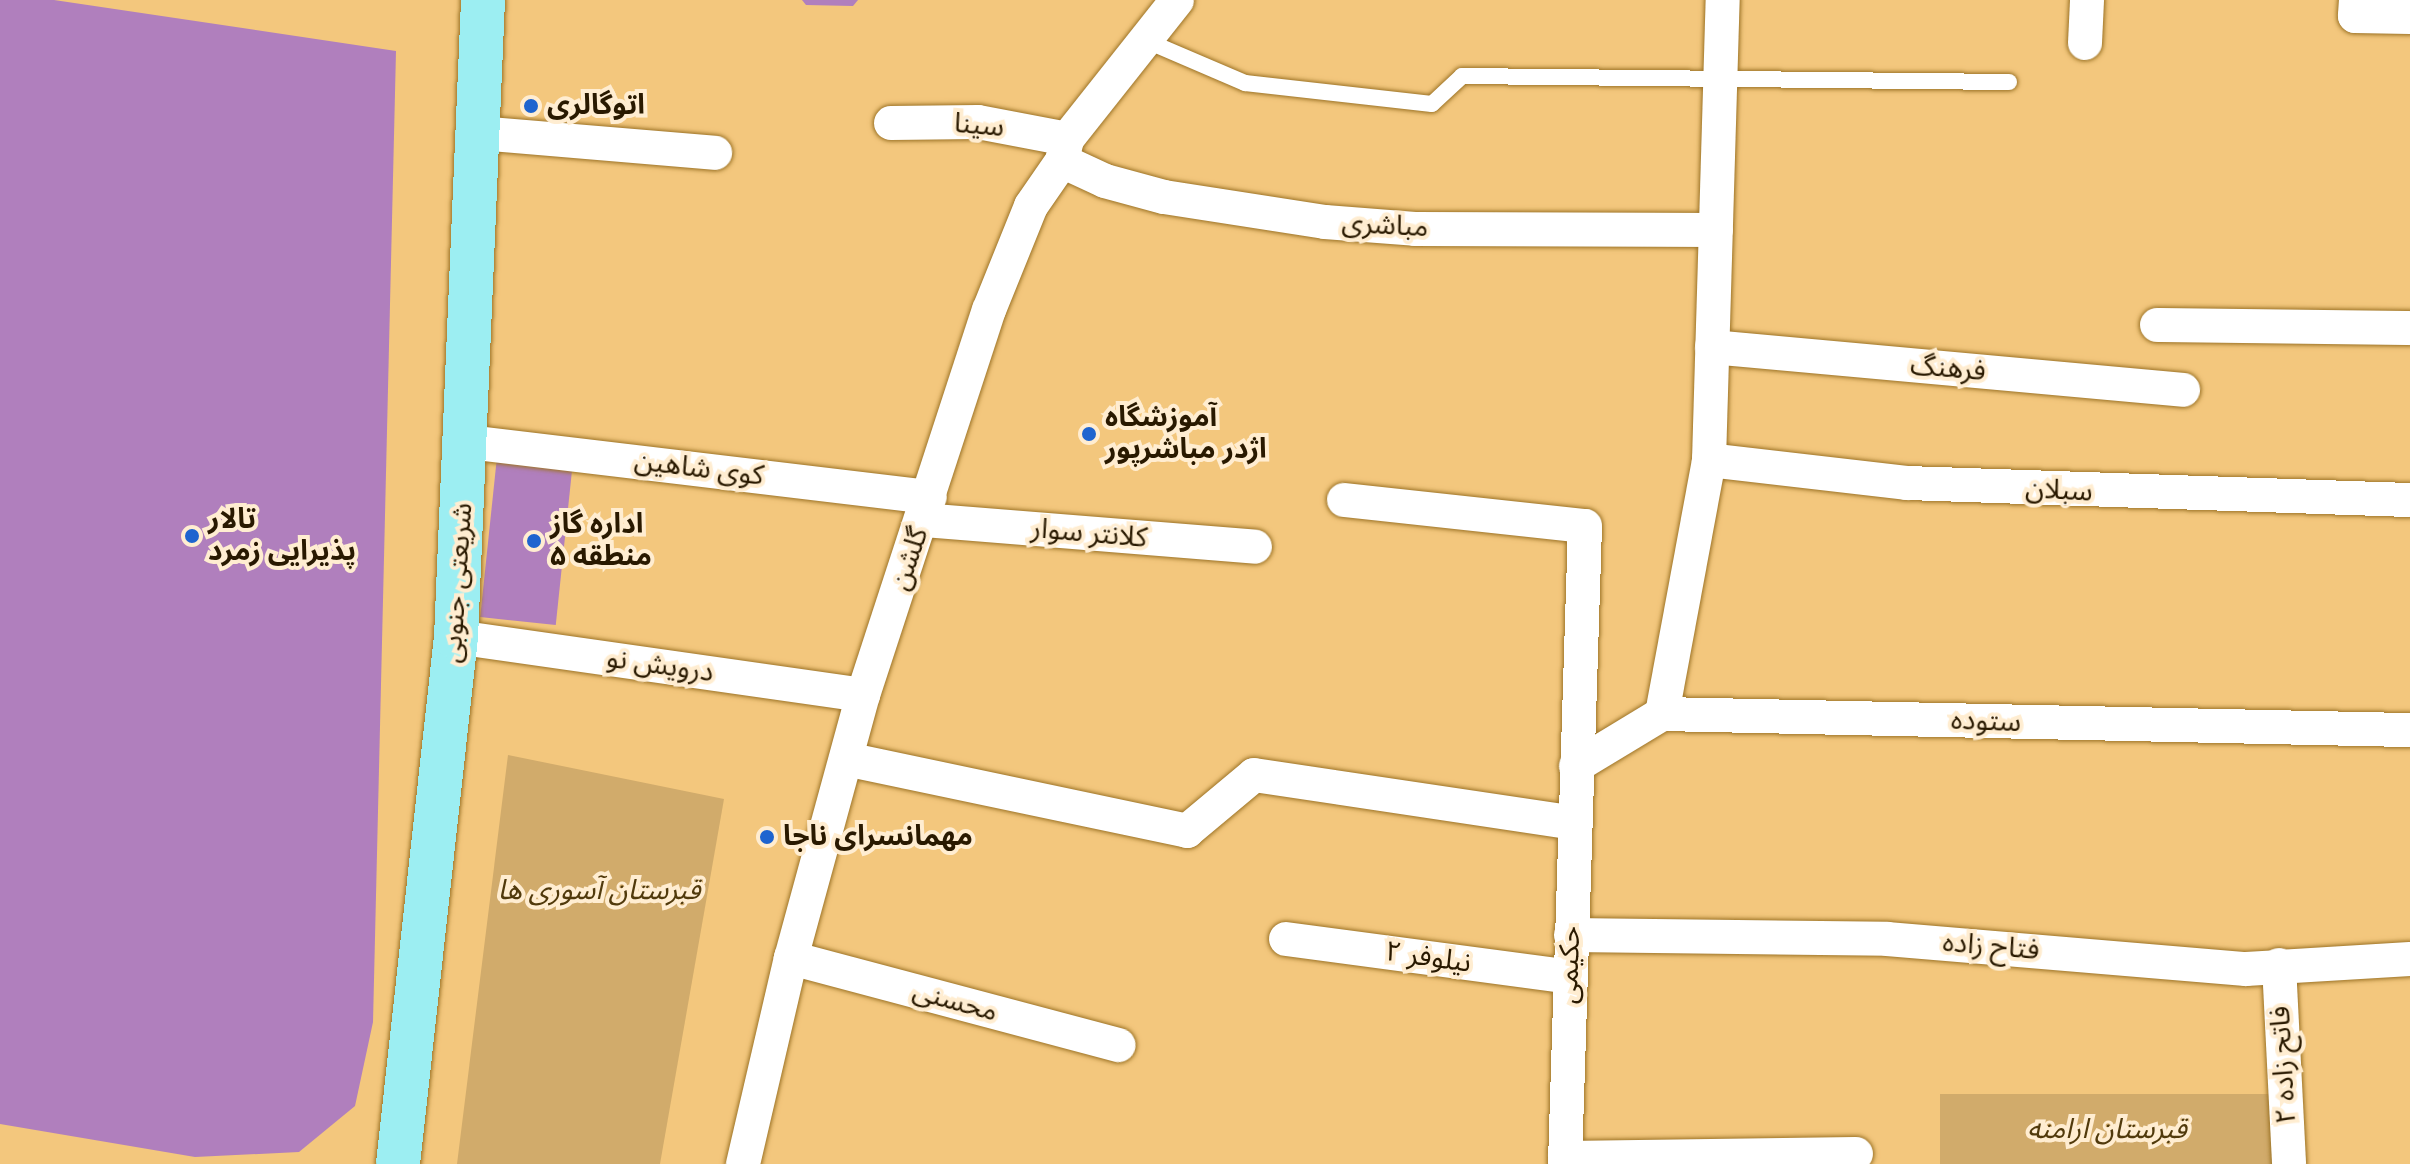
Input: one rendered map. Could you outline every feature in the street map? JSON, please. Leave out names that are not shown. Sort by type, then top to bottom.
[{"type":"main road","name":"شریعتی جنوبی","points":[[398,1164],[456,637],[467,442],[483,0]]},
{"type":"street","name":"گلشن","points":[[743,1164],[791,958],[863,695],[927,508],[989,310],[1031,206],[1065,150],[1177,0]]},
{"type":"street","points":[[1576,766],[1662,714],[1709,460],[1723,0]]},
{"type":"street","points":[[2085,43],[2087,0]]},
{"type":"street","points":[[2356,8],[2410,17]]},
{"type":"street","name":"سینا","points":[[891,123],[978,122],[1065,150]]},
{"type":"street","points":[[479,133],[715,153]]},
{"type":"street","name":"مباشری","points":[[1065,150],[1105,181],[1164,197],[1325,222],[1415,229],[1716,230]]},
{"type":"street","points":[[2157,325],[2410,328]]},
{"type":"street","name":"فرهنگ","points":[[1712,347],[2183,390]]},
{"type":"street","name":"کوی شاهین","points":[[467,442],[927,508]]},
{"type":"street","name":"سبلان","points":[[1709,460],[1951,486],[2410,500]]},
{"type":"street","name":"حکیمی","points":[[1344,500],[1585,526],[1565,1161]]},
{"type":"street","name":"کلانتر سوار","points":[[927,508],[1255,547]]},
{"type":"street","name":"درویش نو","points":[[456,637],[863,695]]},
{"type":"street","name":"ستوده","points":[[1662,714],[2410,730]]},
{"type":"street","points":[[846,759],[1187,831],[1254,775],[1574,823]]},
{"type":"street","name":"فتاح زاده","points":[[1571,935],[1887,939],[2167,964],[2279,965],[2410,959]]},
{"type":"street","name":"نیلوفر ۲","points":[[1286,939],[1570,977]]},
{"type":"street","name":"محسنی","points":[[791,958],[1119,1045]]},
{"type":"street","name":"فاتح زاده ۲","points":[[2279,965],[2289,1164]]},
{"type":"street","points":[[1565,1161],[1856,1154]]},
{"type":"lane","points":[[1147,41],[1245,83],[1432,104],[1462,76],[2009,82]]},
{"type":"green space","name":"قبرستان آسوری ها","points":[[508,755],[724,799],[660,1164],[457,1164]]},
{"type":"green space","name":"قبرستان ارامنه","points":[[1940,1094],[2272,1094],[2272,1164],[1940,1164]]},
{"type":"building","name":"تالار پذیرایی زمرد","points":[[0,0],[54,0],[396,51],[373,1022],[355,1106],[299,1152],[195,1157],[0,1124]]},
{"type":"building","points":[[802,0],[858,0],[853,6],[806,5]]},
{"type":"building","name":"اداره گاز منطقه ۵","points":[[497,457],[573,465],[556,625],[480,617]]},
{"type":"place","name":"اتوگالری","points":[[531,106]]},
{"type":"place","name":"آموزشگاه اژدر مباشرپور","points":[[1089,434]]},
{"type":"place","name":"تالار پذیرایی زمرد","points":[[192,536]]},
{"type":"place","name":"اداره گاز منطقه ۵","points":[[534,541]]},
{"type":"place","name":"مهمانسرای ناجا","points":[[767,837]]}]
